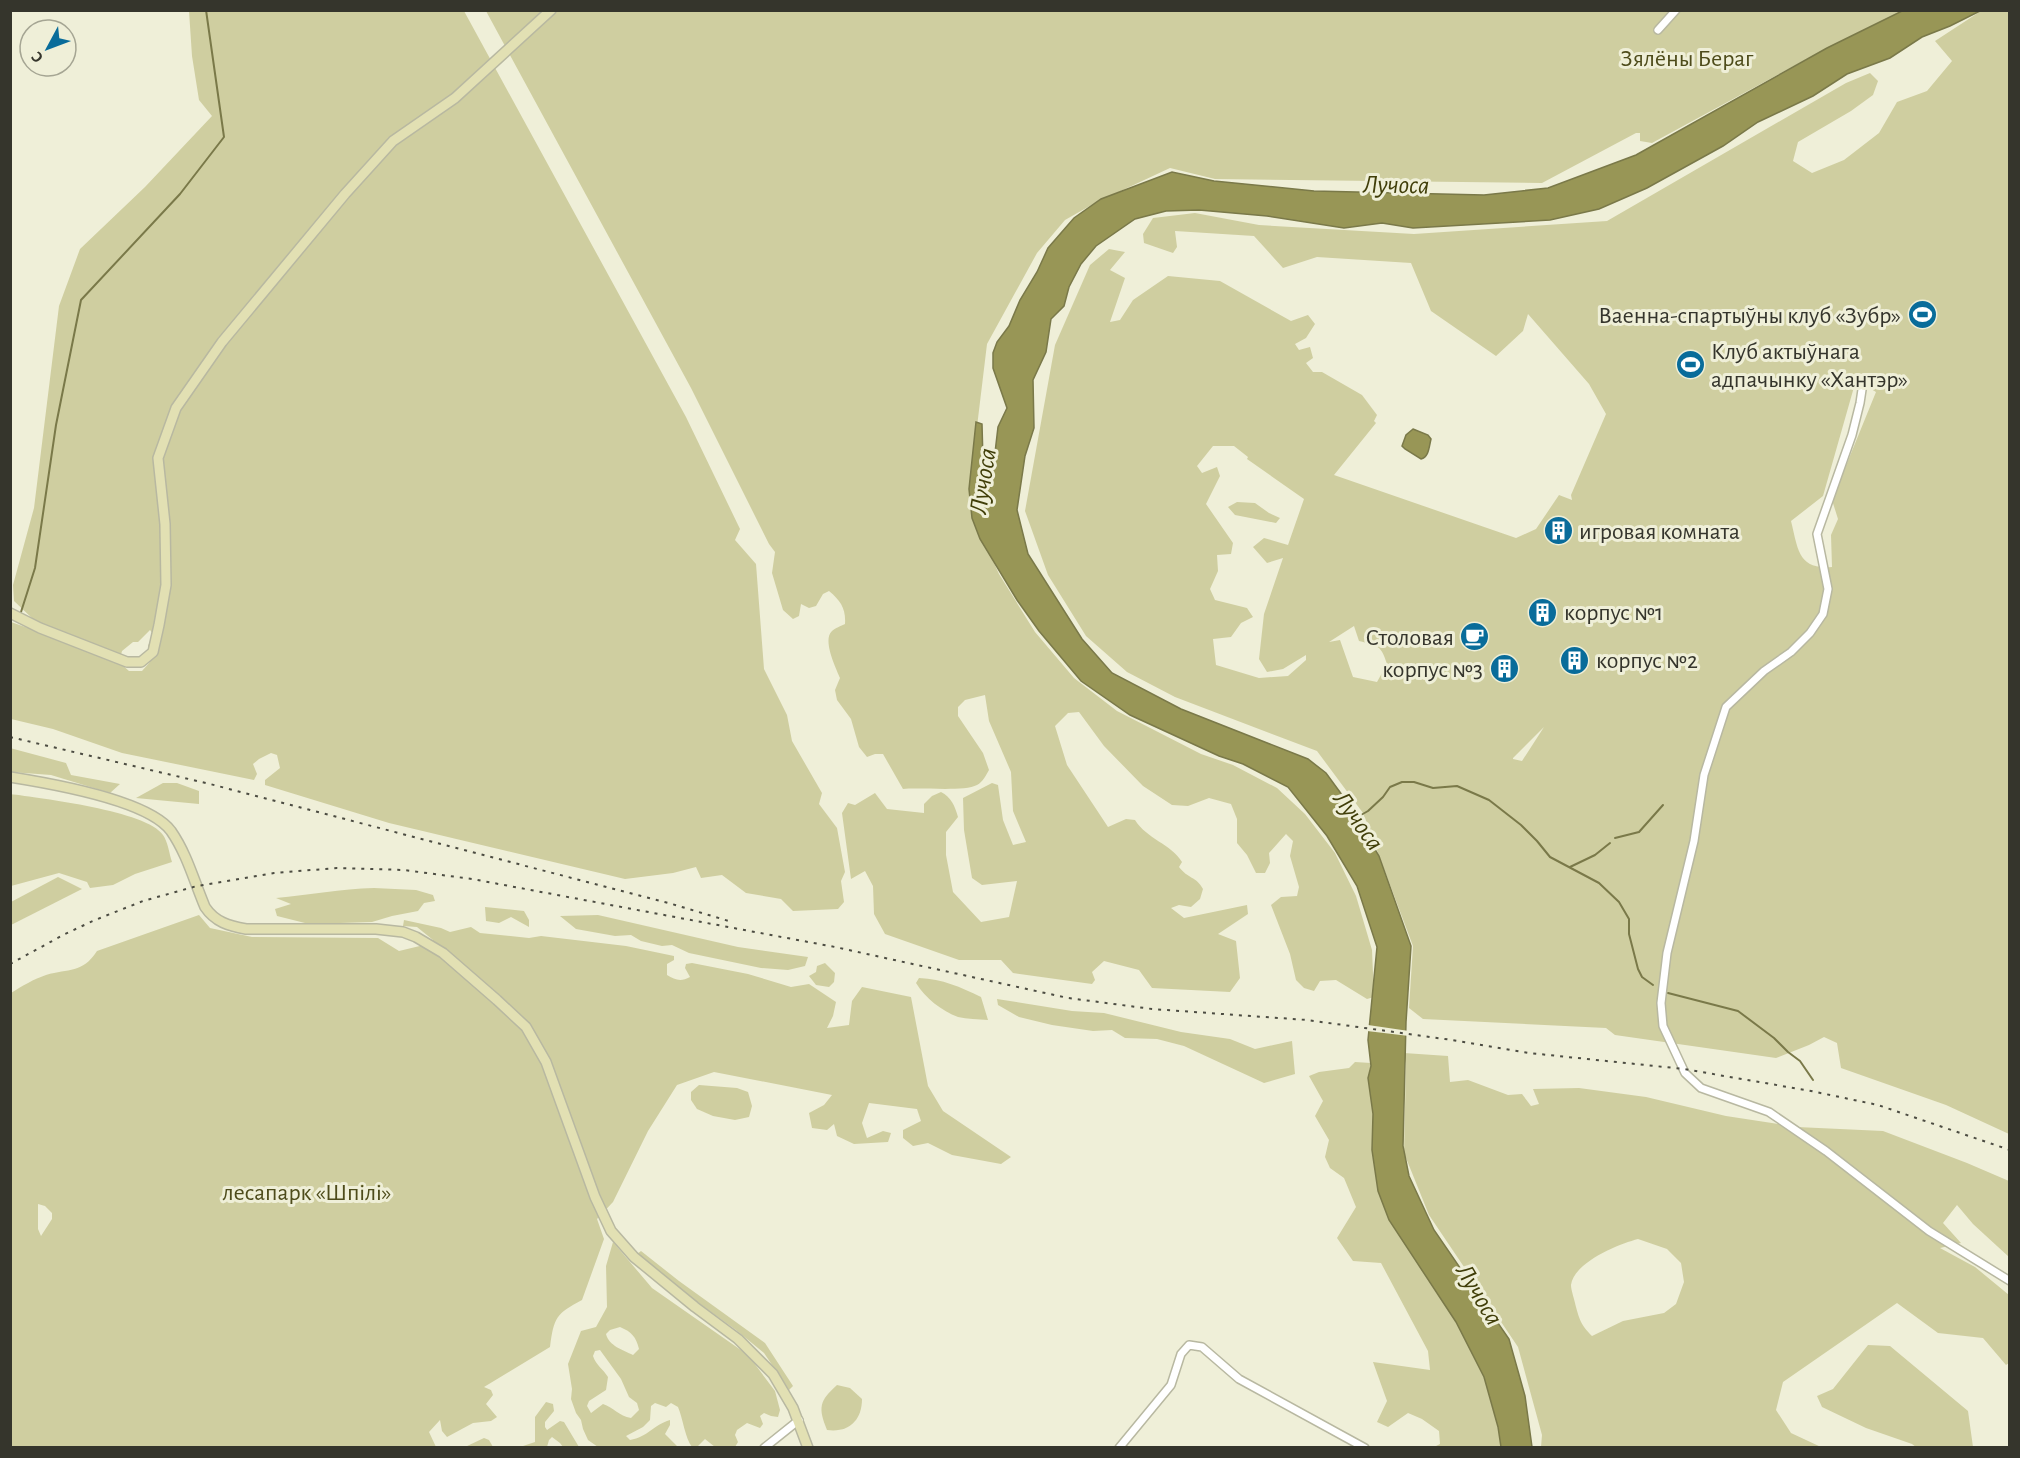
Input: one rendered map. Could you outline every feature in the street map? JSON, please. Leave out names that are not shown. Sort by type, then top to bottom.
[{"type":"street","points":[[10,613],[40,628],[127,662],[141,662],[153,652],[166,585],[165,524],[158,458],[176,408],[222,342],[345,194],[393,141],[455,98],[551,10]]},
{"type":"street","points":[[1658,30],[1676,10]]},
{"type":"street","points":[[1863,383],[1852,435],[1817,534],[1828,589],[1823,614],[1810,633],[1791,652],[1764,671],[1726,707],[1704,775],[1694,841],[1667,953],[1661,1003],[1663,1026],[1685,1073],[1701,1088],[1769,1112],[1826,1151],[1929,1231],[2010,1281]]},
{"type":"street","points":[[10,777],[86,792],[152,816],[169,829],[184,853],[205,907],[218,921],[246,929],[376,929],[403,932],[416,936],[443,954],[525,1027],[546,1062],[595,1197],[611,1231],[634,1257],[738,1339],[773,1374],[799,1420],[808,1448]]},
{"type":"street","points":[[1119,1448],[1171,1385],[1181,1354],[1189,1345],[1202,1347],[1239,1379],[1365,1448]]},
{"type":"street","points":[[764,1448],[799,1420]]},
{"type":"green space","points":[[189,11],[464,11],[686,417],[740,529],[735,540],[756,564],[764,669],[787,715],[792,741],[822,793],[819,804],[837,828],[845,872],[841,881],[844,902],[838,909],[793,911],[781,899],[746,893],[722,875],[701,878],[696,867],[673,873],[625,879],[389,823],[265,785],[265,780],[280,768],[277,755],[271,753],[253,764],[257,774],[254,780],[122,753],[53,729],[11,719],[11,622],[28,628],[34,620],[14,601],[13,585],[34,508],[59,306],[80,249],[145,187],[212,116],[199,100],[192,56]],"holes":[[[150,630],[153,634],[148,646],[150,662],[142,671],[129,671],[119,662],[122,651],[133,642],[138,642]]]},
{"type":"green space","name":"Зялёны Бераг","points":[[486,11],[1902,11],[1827,48],[1652,143],[1640,141],[1640,133],[1636,133],[1542,183],[1215,179],[1170,168],[1095,203],[1065,220],[1037,253],[987,344],[976,435],[971,512],[999,574],[1035,632],[1074,678],[1117,711],[1201,754],[1233,765],[1277,788],[1305,814],[1335,853],[1356,896],[1372,950],[1374,997],[1367,999],[1336,980],[1320,981],[1314,991],[1304,988],[1296,980],[1290,954],[1271,905],[1281,897],[1297,896],[1299,887],[1290,856],[1293,841],[1286,834],[1269,853],[1270,863],[1265,873],[1256,873],[1247,855],[1237,843],[1237,819],[1231,804],[1209,798],[1188,806],[1172,805],[1143,786],[1104,746],[1079,712],[1068,713],[1055,726],[1067,765],[1108,827],[1126,819],[1135,820],[1140,827],[1177,856],[1182,862],[1179,867],[1203,889],[1200,899],[1191,907],[1179,905],[1171,908],[1184,918],[1247,905],[1248,914],[1218,934],[1236,941],[1240,978],[1230,992],[1152,988],[1139,970],[1104,961],[1092,972],[1095,980],[1092,984],[1013,973],[1001,960],[959,960],[885,934],[874,914],[873,886],[865,871],[851,879],[842,813],[848,803],[855,805],[875,793],[887,809],[924,813],[924,804],[932,796],[941,792],[947,796],[958,817],[946,832],[946,855],[953,892],[981,922],[1009,917],[1017,881],[982,885],[972,878],[964,830],[963,798],[992,783],[998,785],[1003,820],[1013,845],[1026,842],[1013,811],[1011,772],[989,721],[985,695],[965,700],[958,707],[958,716],[983,753],[989,770],[977,785],[962,788],[903,789],[883,754],[867,757],[859,747],[851,719],[837,700],[835,690],[840,678],[828,641],[832,631],[845,624],[842,606],[829,591],[823,594],[816,606],[809,608],[801,604],[799,616],[793,619],[783,610],[772,573],[775,552],[691,388]]},
{"type":"green space","points":[[1981,11],[2009,11],[2009,1134],[1946,1105],[1841,1068],[1837,1043],[1824,1037],[1776,1058],[1615,1035],[1606,1028],[1423,1019],[1409,1008],[1413,946],[1363,813],[1317,751],[1175,697],[1127,672],[1086,636],[1048,575],[1025,511],[1055,345],[1090,265],[1109,249],[1125,252],[1110,270],[1125,278],[1110,322],[1120,320],[1133,300],[1168,276],[1220,281],[1291,321],[1308,315],[1315,324],[1306,338],[1295,344],[1299,350],[1310,347],[1313,358],[1306,363],[1313,372],[1322,372],[1362,395],[1377,415],[1374,421],[1376,423],[1334,475],[1516,538],[1536,529],[1559,495],[1572,500],[1571,495],[1606,414],[1589,384],[1528,314],[1523,331],[1496,356],[1431,311],[1411,263],[1317,257],[1283,268],[1254,236],[1175,231],[1177,247],[1173,253],[1144,243],[1143,234],[1153,218],[1195,213],[1259,225],[1414,234],[1607,221],[1846,83],[1870,73],[1878,81],[1873,95],[1851,111],[1798,142],[1793,161],[1812,173],[1844,160],[1879,133],[1897,102],[1927,91],[1952,61],[1935,41]],"holes":[[[1856,380],[1876,392],[1832,500],[1838,519],[1831,535],[1832,567],[1812,565],[1801,556],[1791,521],[1823,496]],[[1213,446],[1234,446],[1248,457],[1247,459],[1304,499],[1288,545],[1264,538],[1253,547],[1267,563],[1283,558],[1264,614],[1259,659],[1267,672],[1283,669],[1306,655],[1306,660],[1288,676],[1259,678],[1216,665],[1213,639],[1231,637],[1241,623],[1253,617],[1247,608],[1215,600],[1210,589],[1218,571],[1217,555],[1231,554],[1233,543],[1206,504],[1220,476],[1217,467],[1202,473],[1197,466]],[[1354,626],[1359,641],[1378,647],[1385,658],[1387,664],[1377,682],[1353,677],[1340,640],[1329,642]],[[1544,727],[1522,761],[1513,758]]]},
{"type":"green space","points":[[1237,502],[1255,503],[1280,518],[1276,523],[1235,515],[1228,507]]},
{"type":"green space","points":[[10,748],[66,763],[71,775],[120,784],[110,793],[51,775],[11,772]]},
{"type":"green space","points":[[163,783],[177,783],[199,791],[199,804],[136,798]]},
{"type":"green space","points":[[10,794],[92,807],[137,819],[163,835],[172,862],[135,874],[113,885],[90,888],[87,882],[59,873],[11,886]]},
{"type":"green space","points":[[58,877],[82,889],[11,925],[11,902]]},
{"type":"green space","points":[[374,888],[416,890],[433,895],[435,901],[424,903],[418,911],[372,922],[309,924],[277,916],[275,909],[291,904],[276,898]]},
{"type":"green space","points":[[485,907],[524,911],[529,920],[529,927],[511,917],[499,923],[486,921]]},
{"type":"green space","name":"лесапарк «Шпілі»","points":[[199,915],[210,928],[252,937],[378,938],[399,951],[424,945],[433,940],[417,927],[403,926],[404,920],[450,932],[471,927],[480,933],[529,938],[541,936],[626,946],[674,956],[674,960],[667,964],[667,975],[678,980],[690,977],[685,968],[686,964],[692,963],[748,974],[791,987],[809,984],[836,1002],[827,1028],[849,1025],[852,1001],[862,987],[911,997],[928,1086],[943,1111],[1011,1157],[1001,1164],[952,1155],[928,1143],[913,1146],[903,1138],[903,1130],[921,1121],[917,1109],[869,1103],[862,1123],[867,1138],[883,1131],[891,1133],[888,1142],[854,1144],[837,1136],[834,1124],[827,1130],[812,1128],[809,1113],[824,1105],[832,1095],[714,1072],[677,1085],[648,1131],[613,1202],[597,1219],[604,1239],[582,1300],[558,1318],[553,1329],[550,1347],[484,1387],[491,1390],[493,1395],[486,1404],[497,1417],[491,1421],[473,1423],[447,1437],[442,1431],[440,1420],[429,1432],[436,1447],[11,1448],[11,993],[42,977],[80,967],[97,951]],"holes":[[[38,1204],[45,1206],[52,1213],[52,1219],[41,1236],[38,1229]]]},
{"type":"green space","points":[[598,915],[738,947],[808,957],[805,966],[788,970],[761,968],[689,953],[672,945],[662,946],[641,941],[631,935],[615,936],[576,929],[560,916]]},
{"type":"green space","points":[[825,963],[835,973],[834,982],[829,987],[816,985],[809,976],[816,972],[817,966]]},
{"type":"green space","points":[[919,978],[944,982],[981,997],[988,1020],[958,1017],[946,1011],[929,999],[920,989],[916,983]]},
{"type":"green space","points":[[997,999],[1072,1011],[1104,1013],[1181,1032],[1230,1039],[1255,1049],[1292,1041],[1295,1074],[1264,1083],[1184,1046],[1157,1039],[1125,1038],[1112,1030],[1093,1031],[1019,1017],[998,1005]]},
{"type":"green space","points":[[1404,1053],[1448,1056],[1450,1082],[1468,1080],[1508,1095],[1522,1094],[1531,1106],[1539,1104],[1533,1089],[1579,1088],[1646,1097],[1726,1116],[1797,1127],[1883,1131],[2009,1181],[2009,1257],[1973,1224],[1957,1205],[1943,1223],[1961,1243],[1940,1248],[1975,1267],[2009,1295],[2009,1363],[2006,1365],[1983,1338],[1938,1333],[1897,1303],[1783,1382],[1776,1410],[1791,1433],[1821,1447],[1541,1447],[1542,1435],[1518,1347],[1429,1215],[1404,1153],[1406,1063]],"holes":[[[1638,1239],[1667,1249],[1681,1263],[1684,1282],[1676,1304],[1664,1313],[1623,1321],[1592,1336],[1581,1321],[1571,1289],[1574,1277],[1580,1269],[1598,1255]]]},
{"type":"green space","points":[[1355,1062],[1371,1063],[1368,1078],[1373,1114],[1372,1150],[1378,1191],[1389,1220],[1456,1322],[1484,1377],[1498,1427],[1501,1447],[1434,1447],[1440,1444],[1439,1431],[1422,1419],[1408,1413],[1388,1427],[1377,1422],[1387,1401],[1373,1362],[1430,1370],[1428,1351],[1381,1263],[1353,1261],[1337,1238],[1356,1207],[1344,1178],[1330,1168],[1325,1157],[1329,1140],[1315,1116],[1323,1101],[1309,1076],[1319,1072],[1349,1068]]},
{"type":"green space","points":[[699,1085],[737,1088],[748,1092],[752,1106],[749,1117],[735,1120],[713,1116],[697,1109],[691,1100],[691,1092]]},
{"type":"green space","points":[[613,1242],[652,1288],[748,1355],[775,1391],[780,1410],[778,1417],[764,1413],[760,1416],[763,1424],[760,1428],[747,1423],[737,1430],[735,1435],[738,1442],[735,1447],[715,1447],[705,1439],[697,1447],[692,1447],[678,1407],[671,1403],[666,1407],[655,1403],[651,1406],[650,1420],[643,1427],[626,1436],[630,1440],[636,1438],[670,1420],[665,1434],[678,1447],[598,1447],[588,1440],[571,1399],[572,1389],[568,1364],[581,1331],[596,1327],[607,1307],[606,1266]],"holes":[[[620,1327],[633,1335],[636,1341],[639,1349],[633,1355],[610,1342],[606,1334]],[[600,1350],[621,1379],[629,1397],[637,1403],[639,1410],[631,1418],[603,1404],[591,1413],[587,1406],[589,1401],[606,1390],[608,1377],[593,1356],[595,1351]]]},
{"type":"green space","points":[[641,1251],[765,1343],[793,1386],[789,1390],[764,1353],[664,1278],[637,1254]]},
{"type":"green space","points":[[1868,1345],[1890,1346],[1968,1411],[1973,1447],[1916,1447],[1866,1428],[1822,1407],[1817,1396],[1833,1389]]},
{"type":"green space","points":[[837,1385],[850,1388],[862,1399],[860,1413],[848,1427],[827,1430],[822,1416],[822,1405]]},
{"type":"green space","points":[[546,1402],[553,1404],[554,1411],[545,1422],[547,1430],[560,1421],[564,1422],[579,1447],[563,1447],[552,1437],[547,1447],[520,1447],[535,1442],[535,1417]]},
{"type":"green space","points":[[484,1438],[489,1440],[493,1447],[465,1447]]},
{"type":"water","name":"Лучоса","points":[[1902,11],[1980,11],[1922,37],[1890,58],[1847,74],[1813,96],[1758,122],[1723,146],[1647,188],[1599,209],[1550,220],[1413,228],[1382,223],[1344,228],[1267,216],[1199,210],[1166,211],[1135,219],[1096,246],[1081,264],[1069,287],[1064,306],[1051,319],[1046,352],[1033,380],[1034,428],[1025,456],[1017,510],[1028,554],[1082,639],[1112,673],[1181,709],[1308,759],[1326,773],[1345,799],[1379,856],[1411,946],[1406,1022],[1403,1146],[1409,1176],[1434,1230],[1509,1339],[1525,1396],[1532,1447],[1501,1447],[1498,1427],[1484,1377],[1456,1322],[1389,1220],[1378,1191],[1372,1150],[1373,1114],[1368,1078],[1371,1066],[1368,1040],[1377,947],[1357,886],[1327,836],[1288,787],[1243,764],[1219,756],[1130,715],[1081,681],[1039,631],[1017,600],[980,539],[972,518],[969,489],[976,422],[982,424],[983,461],[991,487],[998,427],[1007,408],[993,368],[993,353],[1048,248],[1074,218],[1101,199],[1172,172],[1214,181],[1314,191],[1484,195],[1548,188],[1636,155],[1827,48]]},
{"type":"water","points":[[1413,429],[1428,435],[1431,439],[1427,454],[1421,459],[1402,446],[1406,435]]},
{"type":"pier","points":[[1368,1025],[1409,1031],[1409,1036],[1367,1031]]},
{"type":"waterway","points":[[21,612],[35,568],[56,425],[81,300],[180,194],[224,137],[206,10]]},
{"type":"waterway","name":"Лучоса","points":[[1354,819],[1368,811],[1390,787],[1402,782],[1414,782],[1433,788],[1457,786],[1489,800],[1521,825],[1550,857],[1599,883],[1619,902],[1629,919],[1629,934],[1638,969],[1642,977],[1653,985]]},
{"type":"waterway","points":[[1615,838],[1639,832],[1663,805]]},
{"type":"waterway","points":[[1570,867],[1595,855],[1610,843]]},
{"type":"waterway","points":[[1668,993],[1738,1011],[1800,1061],[1813,1080]]},
{"type":"railway","points":[[10,737],[210,784],[672,904],[732,922]]},
{"type":"railway","points":[[10,964],[95,920],[143,901],[197,886],[274,873],[337,868],[404,870],[472,879],[835,947],[1068,998],[1152,1009],[1307,1020],[1529,1053],[1684,1069],[1811,1091],[1878,1105],[2010,1150]]},
{"type":"place","name":"Ваенна-спартыўны клуб «Зубр»","points":[[1922,315]]},
{"type":"place","name":"Клуб актыўнага адпачынку «Хантэр»","points":[[1690,365]]},
{"type":"place","name":"игровая комната","points":[[1558,531]]},
{"type":"place","name":"корпус №1","points":[[1543,612]]},
{"type":"place","name":"Столовая","points":[[1475,637]]},
{"type":"place","name":"корпус №2","points":[[1575,660]]},
{"type":"place","name":"корпус №3","points":[[1504,669]]}]
